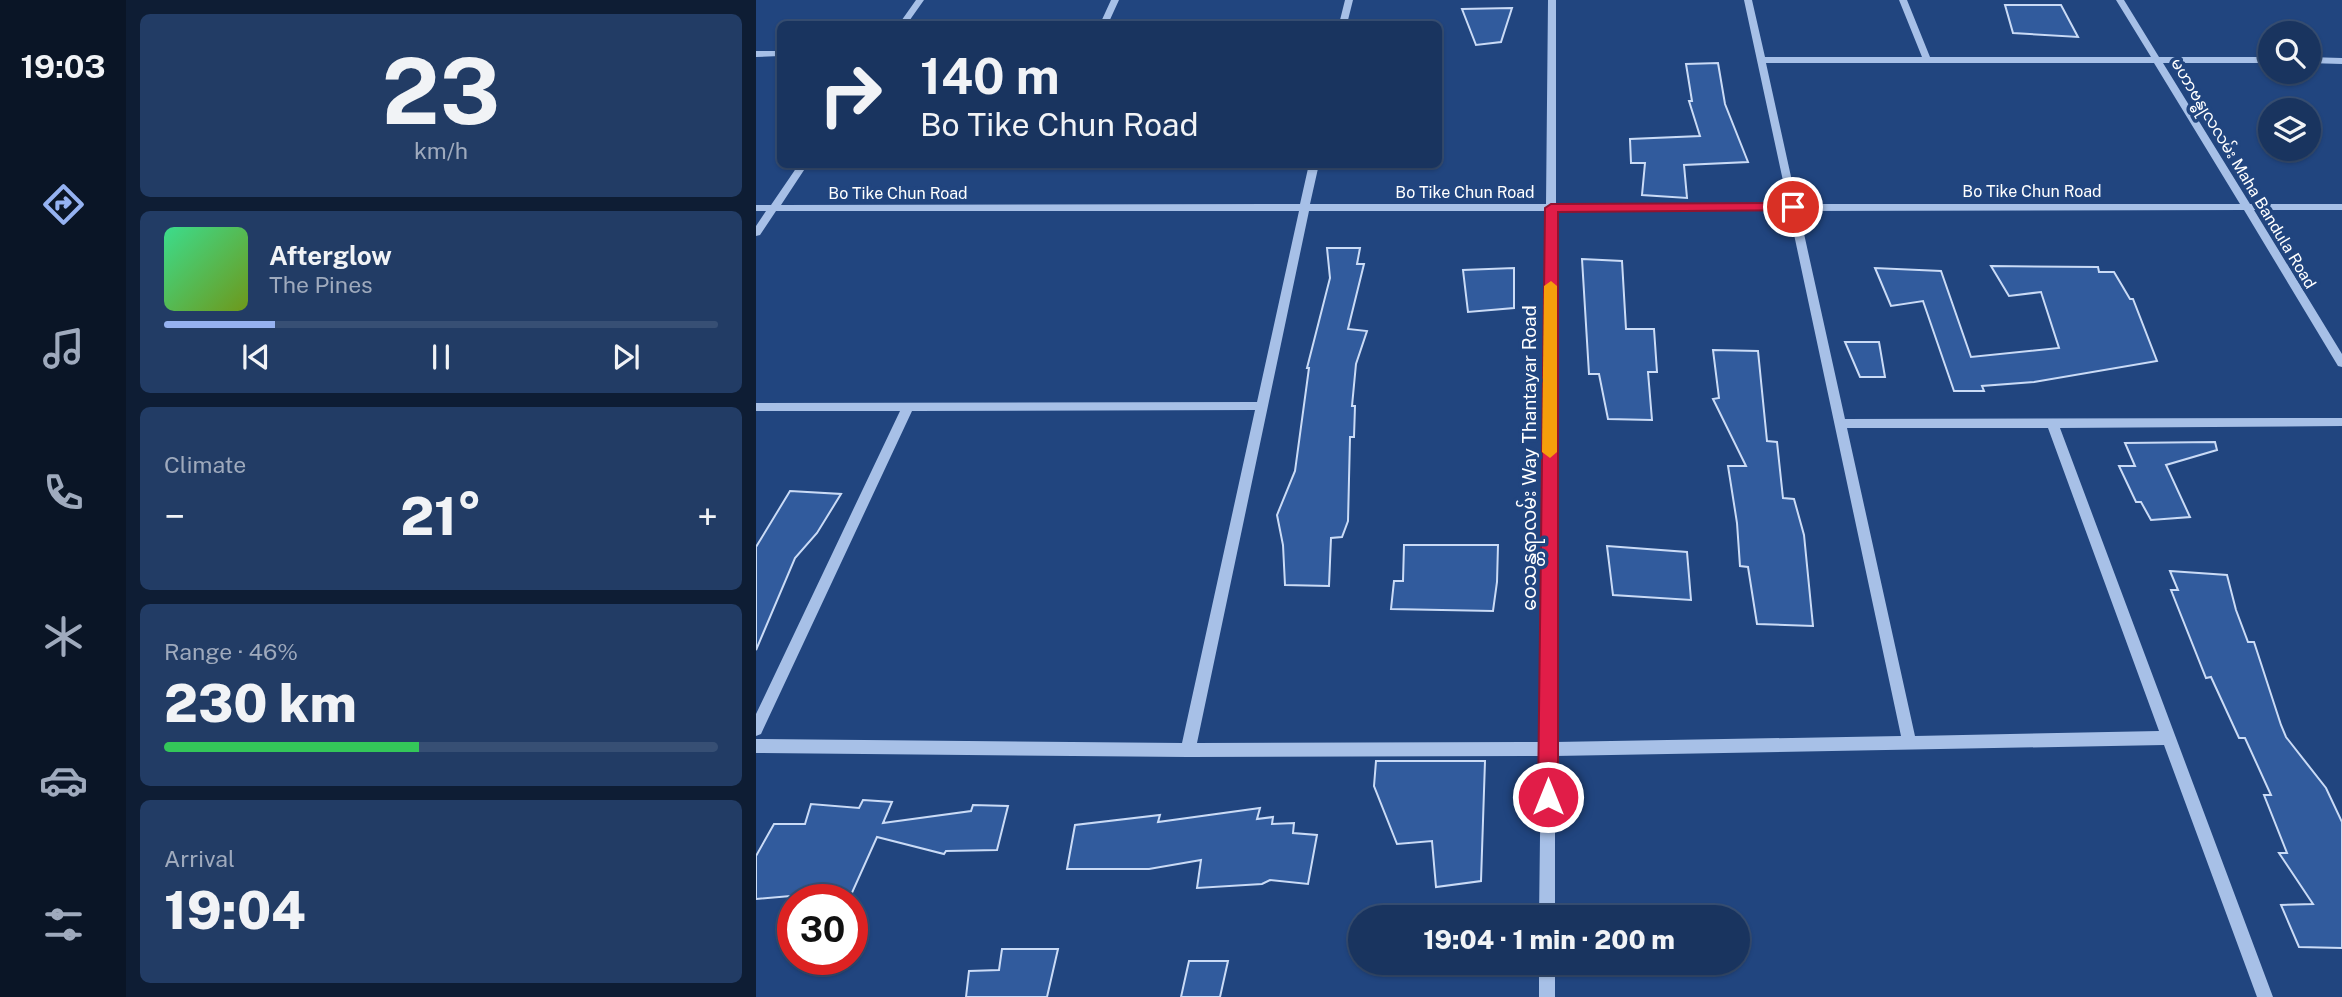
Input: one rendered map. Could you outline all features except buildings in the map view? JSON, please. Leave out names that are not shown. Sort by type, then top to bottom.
[{"type":"street","points":[[904,21],[920,0]]},
{"type":"street","points":[[1105,21],[1115,0]]},
{"type":"street","points":[[1344,21],[1349,0]]},
{"type":"street","name":"ဝေသန္တရာလမ်း Way Thantayar Road","points":[[1547,905],[1552,0]]},
{"type":"street","points":[[1748,0],[1909,741]]},
{"type":"street","points":[[1903,0],[1927,60]]},
{"type":"street","name":"မဟာဗန္ဓုလလမ်း Maha Bandula Road","points":[[2120,0],[2342,363]]},
{"type":"street","points":[[756,54],[777,54]]},
{"type":"street","points":[[1761,60],[2258,60]]},
{"type":"street","points":[[2321,61],[2342,61]]},
{"type":"street","points":[[756,233],[801,168]]},
{"type":"street","points":[[1188,750],[1313,168]]},
{"type":"street","name":"Bo Tike Chun Road","points":[[756,208],[2342,207]]},
{"type":"street","points":[[756,407],[1262,406]]},
{"type":"street","points":[[756,729],[908,407]]},
{"type":"street","points":[[1840,424],[2342,422]]},
{"type":"street","points":[[2052,423],[2265,997]]},
{"type":"street","points":[[756,746],[1188,750],[1548,749],[2169,738]]},
{"type":"street","points":[[1547,975],[1547,997]]},
{"type":"slow traffic","points":[[1550,452],[1551,286]]},
{"type":"route","points":[[1548,797],[1551,208],[1793,207]]}]
